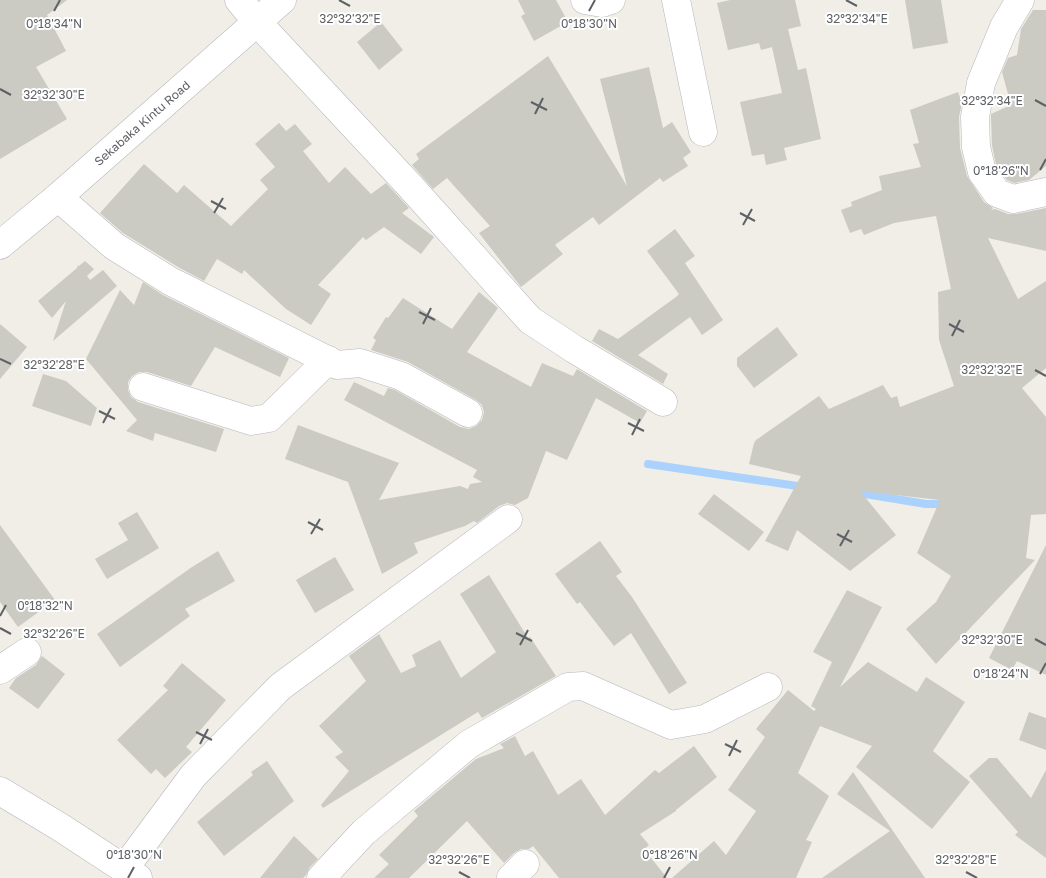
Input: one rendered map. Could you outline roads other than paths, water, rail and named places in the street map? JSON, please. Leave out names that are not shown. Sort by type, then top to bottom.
[{"type":"street","points":[[239,0],[530,320],[574,350],[663,402]]},
{"type":"street","name":"Sekabaka Kintu Road","points":[[0,245],[282,0]]},
{"type":"street","points":[[585,0],[602,3],[611,0]]},
{"type":"street","points":[[676,0],[703,132]]},
{"type":"street","points":[[1020,0],[1004,27],[981,83],[975,117],[976,147],[982,172],[997,193],[1013,199],[1046,192]]},
{"type":"street","points":[[58,196],[114,246],[170,280],[337,365],[360,363],[401,376],[468,413]]},
{"type":"street","points":[[143,387],[251,421],[269,418],[328,360]]},
{"type":"street","points":[[0,792],[60,827],[131,873],[193,776],[280,687],[508,519]]},
{"type":"street","points":[[0,670],[27,652]]},
{"type":"street","points":[[321,878],[364,832],[468,744],[568,687],[583,686],[671,726],[705,719],[768,687]]},
{"type":"waterway","points":[[648,464],[804,487]]},
{"type":"waterway","points":[[853,492],[926,504],[948,504]]}]
